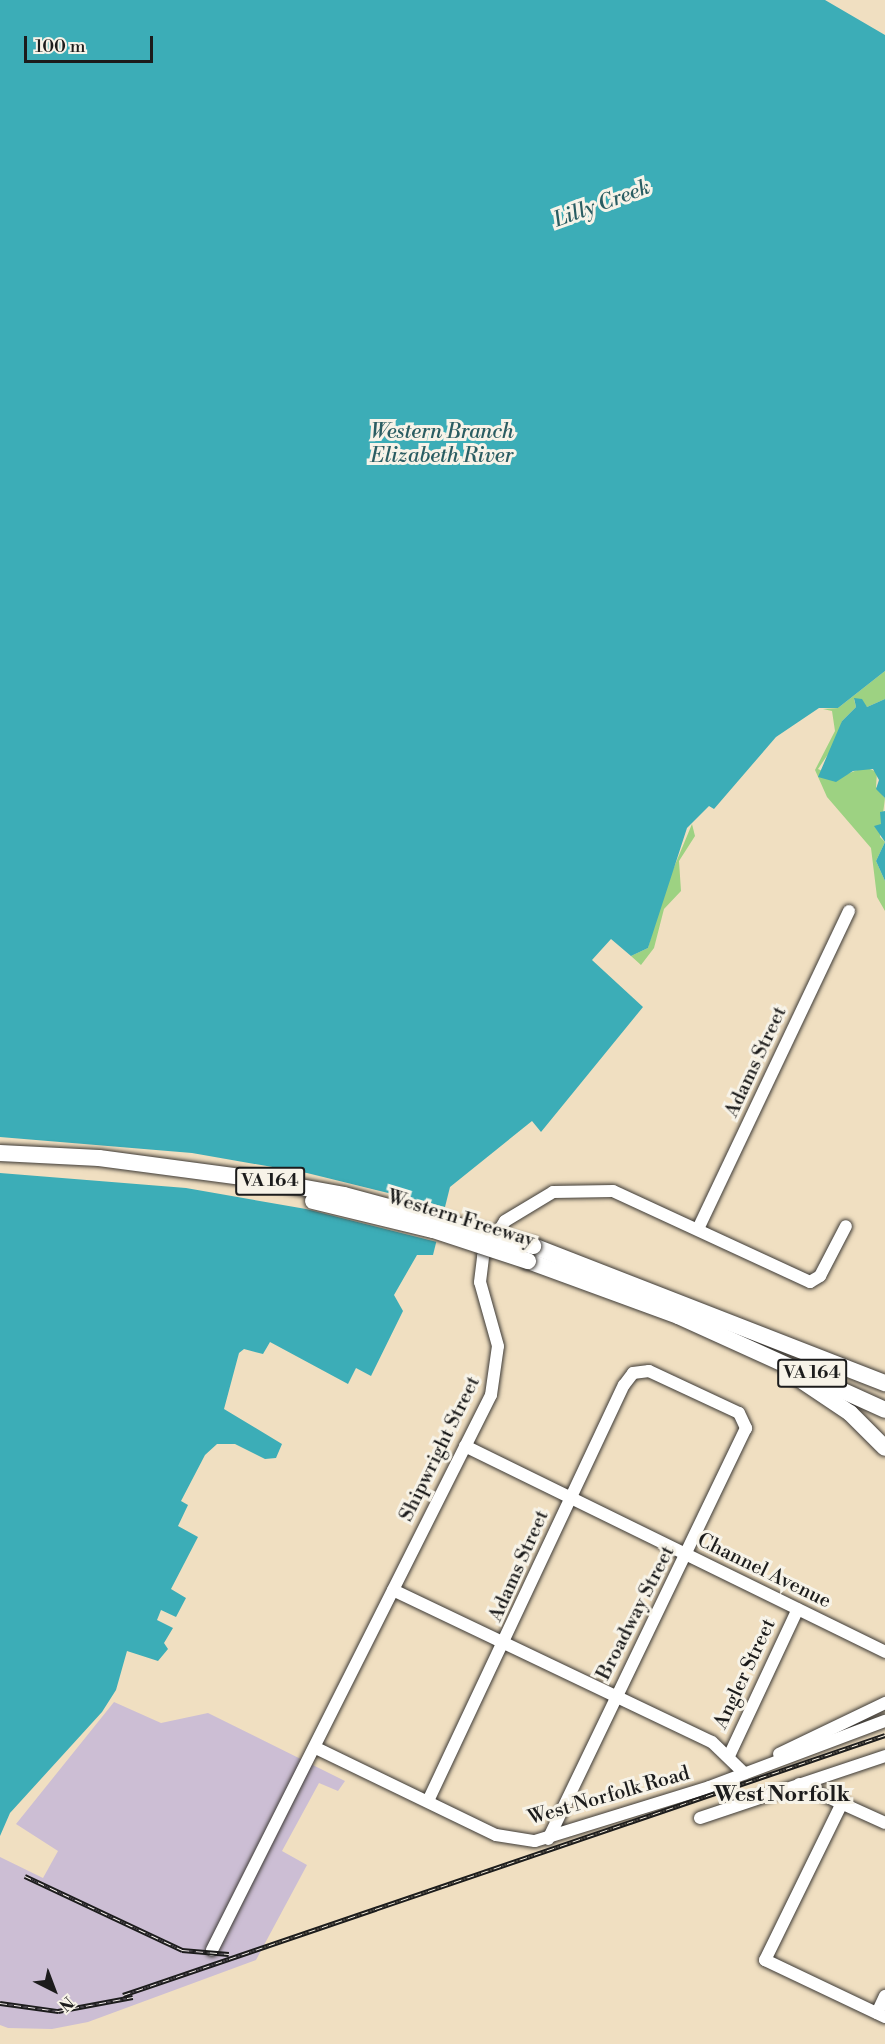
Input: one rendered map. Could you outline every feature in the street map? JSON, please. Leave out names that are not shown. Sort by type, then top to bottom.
[{"type":"highway","name":"Western Freeway","points":[[0,1153],[99,1158],[256,1179],[356,1198],[531,1254],[885,1383]]},
{"type":"highway","name":"Western Freeway","points":[[0,1163],[124,1171],[284,1194],[531,1254],[737,1341],[885,1410]]},
{"type":"highway","points":[[737,1341],[822,1393],[885,1448]]},
{"type":"street","name":"Adams Street","points":[[698,1229],[849,911]]},
{"type":"street","name":"Shipwright Street","points":[[212,1950],[316,1748],[465,1446],[498,1370],[498,1346],[480,1282],[483,1256],[505,1221],[540,1196],[594,1188],[628,1196],[814,1282],[846,1226]]},
{"type":"street","name":"Adams Street","points":[[429,1801],[506,1643],[570,1498],[628,1378],[644,1369],[658,1376]]},
{"type":"street","name":"Broadway Street","points":[[548,1839],[746,1428],[732,1410],[658,1376]]},
{"type":"street","name":"Channel Avenue","points":[[465,1446],[885,1652]]},
{"type":"street","points":[[393,1590],[712,1742],[747,1772]]},
{"type":"street","name":"Angler Street","points":[[729,1756],[798,1609]]},
{"type":"street","name":"West Norfolk Road","points":[[747,1772],[819,1731],[885,1703]]},
{"type":"street","name":"West Norfolk Road","points":[[316,1748],[504,1837],[548,1839],[747,1772],[885,1721]]},
{"type":"street","points":[[700,1818],[885,1756]]},
{"type":"street","points":[[799,1784],[885,1823]]},
{"type":"street","points":[[842,1803],[765,1960],[881,2015],[885,1996]]},
{"type":"shaded area","points":[[114,1702],[161,1723],[208,1713],[345,1781],[338,1791],[319,1783],[282,1851],[307,1865],[256,1960],[88,2022],[52,2029],[8,2028],[0,2025],[0,1857],[43,1878],[58,1851],[16,1824]]},
{"type":"green space","points":[[885,671],[885,699],[867,707],[854,699],[856,707],[842,721],[839,738],[818,769],[837,778],[865,767],[877,772],[876,787],[885,798],[880,837],[885,842],[876,861],[885,881],[885,911],[877,897],[871,848],[827,797],[815,770],[835,731],[832,711],[823,709],[838,708]]},
{"type":"green space","points":[[692,824],[695,836],[679,861],[681,891],[664,909],[654,948],[641,965],[631,956],[648,948],[662,896]]},
{"type":"water","name":"Western Branch Elizabeth River","points":[[0,0],[825,0],[885,35],[885,671],[838,708],[819,708],[776,737],[714,809],[709,806],[687,828],[648,948],[631,956],[611,939],[592,960],[643,1007],[541,1132],[532,1121],[450,1187],[433,1255],[417,1255],[394,1295],[403,1311],[371,1376],[356,1368],[348,1384],[270,1342],[263,1354],[244,1349],[239,1353],[224,1409],[282,1444],[276,1458],[265,1459],[235,1444],[217,1444],[205,1455],[181,1501],[188,1505],[178,1526],[198,1537],[171,1589],[186,1598],[176,1617],[161,1610],[157,1620],[173,1628],[164,1643],[168,1649],[158,1661],[127,1651],[116,1690],[102,1712],[10,1813],[0,1836]]},
{"type":"water","points":[[854,698],[862,699],[867,707],[885,699],[885,798],[876,789],[879,780],[873,769],[853,771],[836,782],[818,777],[842,721],[856,707]]},
{"type":"water","points":[[885,811],[885,842],[874,826],[881,824],[880,812]]},
{"type":"water","points":[[885,842],[885,881],[876,861]]},
{"type":"pier","points":[[0,1137],[192,1153],[307,1173],[449,1208],[441,1243],[306,1209],[186,1188],[0,1173]]},
{"type":"railway","points":[[123,1995],[885,1735]]},
{"type":"railway","points":[[25,1876],[182,1950],[229,1954]]},
{"type":"railway","points":[[0,2003],[58,2011],[133,1997]]},
{"type":"district","name":"West Norfolk","points":[[782,1795]]},
{"type":"water label","name":"Lilly Creek","points":[[602,204]]}]
